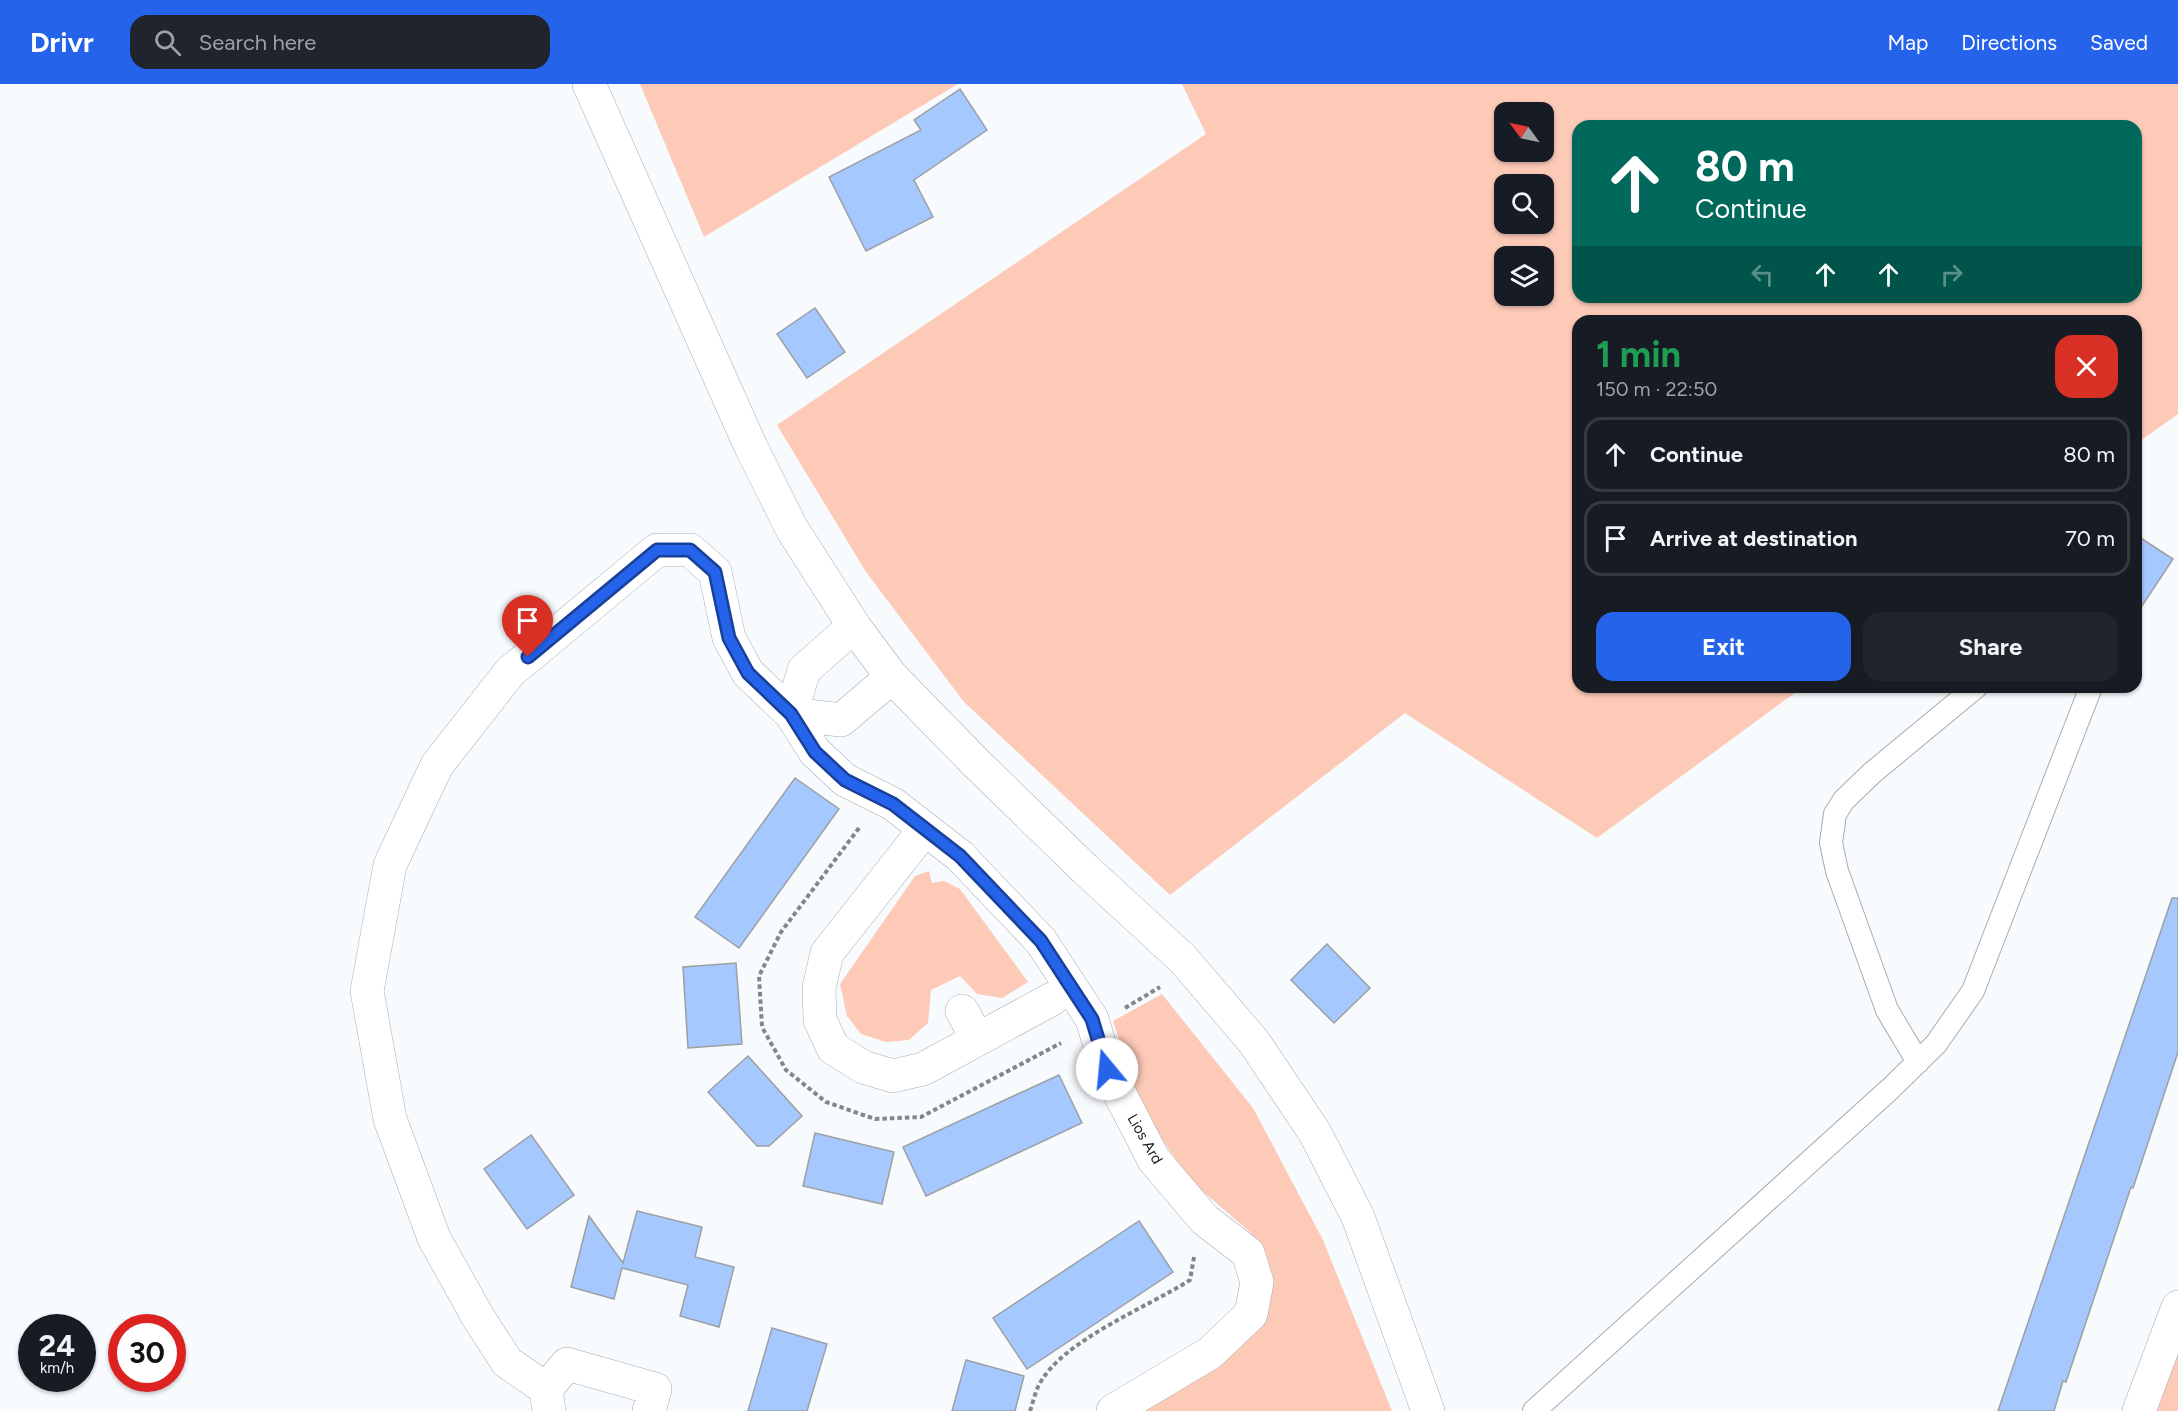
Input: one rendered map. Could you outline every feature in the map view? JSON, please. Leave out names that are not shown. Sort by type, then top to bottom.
[{"type":"street","points":[[590,84],[750,447],[792,529],[854,626],[892,677],[976,763],[1192,969],[1254,1042],[1315,1133],[1358,1217],[1428,1411]]},
{"type":"street","name":"Lios Ard","points":[[547,1400],[507,1362],[477,1317],[434,1238],[390,1119],[367,991],[390,865],[436,765],[510,672],[657,550],[690,550],[715,572],[729,638],[748,673],[791,714],[815,752],[845,780],[893,804],[960,856],[1041,941],[1094,1026],[1107,1069],[1154,1160],[1205,1220],[1248,1252],[1257,1282],[1251,1314],[1210,1353],[1113,1411]]},
{"type":"street","points":[[854,626],[804,670],[791,714],[841,720],[892,677]]},
{"type":"street","points":[[925,829],[827,953],[819,988],[820,1020],[833,1048],[863,1067],[893,1076],[922,1069],[969,1025],[1052,999]]},
{"type":"street","points":[[2139,1411],[2178,1307]]},
{"type":"street","points":[[547,1400],[567,1364],[655,1389],[649,1411]]},
{"type":"lane","points":[[1918,1062],[1887,1010],[1837,872],[1831,843],[1835,814],[1844,800],[1872,773],[1969,693]]},
{"type":"lane","points":[[1534,1411],[1936,1044],[1972,991],[2089,693]]},
{"type":"path","points":[[866,820],[781,932],[759,976],[762,1027],[786,1070],[826,1102],[875,1119],[921,1117],[1094,1026],[1192,969]]},
{"type":"path","points":[[1030,1411],[1039,1384],[1056,1361],[1102,1330],[1190,1280],[1194,1257],[1191,1250]]},
{"type":"shaded area","points":[[640,84],[958,84],[704,237]]},
{"type":"shaded area","points":[[1182,84],[2178,84],[2178,414],[2142,440],[2142,315],[1572,315],[1572,693],[1795,693],[1597,838],[1405,713],[1170,895],[964,702],[866,572],[777,425],[1206,134]]},
{"type":"shaded area","points":[[929,871],[932,883],[944,881],[960,889],[1028,982],[1002,998],[977,994],[960,976],[931,990],[928,1023],[909,1040],[886,1042],[861,1034],[847,1016],[840,984],[915,876]]},
{"type":"shaded area","points":[[1162,994],[1253,1108],[1323,1240],[1392,1411],[1126,1411],[1209,1365],[1264,1265],[1251,1233],[1192,1182],[1143,1113],[1113,1021]]},
{"type":"shaded area","points":[[2178,1327],[2178,1411],[2150,1411]]},
{"type":"building","points":[[960,89],[987,130],[914,180],[933,217],[866,251],[829,177],[921,130],[914,120]]},
{"type":"building","points":[[815,308],[845,352],[807,378],[777,334]]},
{"type":"building","points":[[2142,539],[2173,559],[2142,606]]},
{"type":"building","points":[[795,778],[839,809],[739,948],[695,917]]},
{"type":"building","points":[[2172,898],[2178,898],[2178,1052],[2133,1188],[2131,1187],[2066,1382],[2063,1381],[2054,1411],[1998,1411]]},
{"type":"building","points":[[1327,944],[1370,988],[1334,1023],[1291,980]]},
{"type":"building","points":[[736,963],[742,1044],[688,1048],[683,967]]},
{"type":"building","points":[[748,1056],[802,1116],[769,1146],[757,1146],[708,1092]]},
{"type":"building","points":[[1059,1075],[1082,1123],[926,1196],[903,1147]]},
{"type":"building","points":[[815,1133],[894,1152],[882,1204],[803,1186]]},
{"type":"building","points":[[531,1135],[574,1195],[527,1229],[484,1169]]},
{"type":"building","points":[[637,1211],[702,1227],[695,1257],[734,1267],[719,1327],[680,1316],[688,1285],[622,1268],[614,1299],[571,1287],[589,1216],[623,1263]]},
{"type":"building","points":[[1139,1221],[1173,1272],[1027,1369],[993,1318]]},
{"type":"building","points":[[772,1328],[827,1344],[807,1411],[748,1411]]},
{"type":"building","points":[[966,1360],[1024,1376],[1015,1411],[952,1411]]},
{"type":"route","points":[[528,657],[657,550],[690,550],[715,572],[729,638],[748,673],[791,714],[815,752],[845,780],[893,804],[960,856],[1041,941],[1092,1019],[1107,1069]]}]
